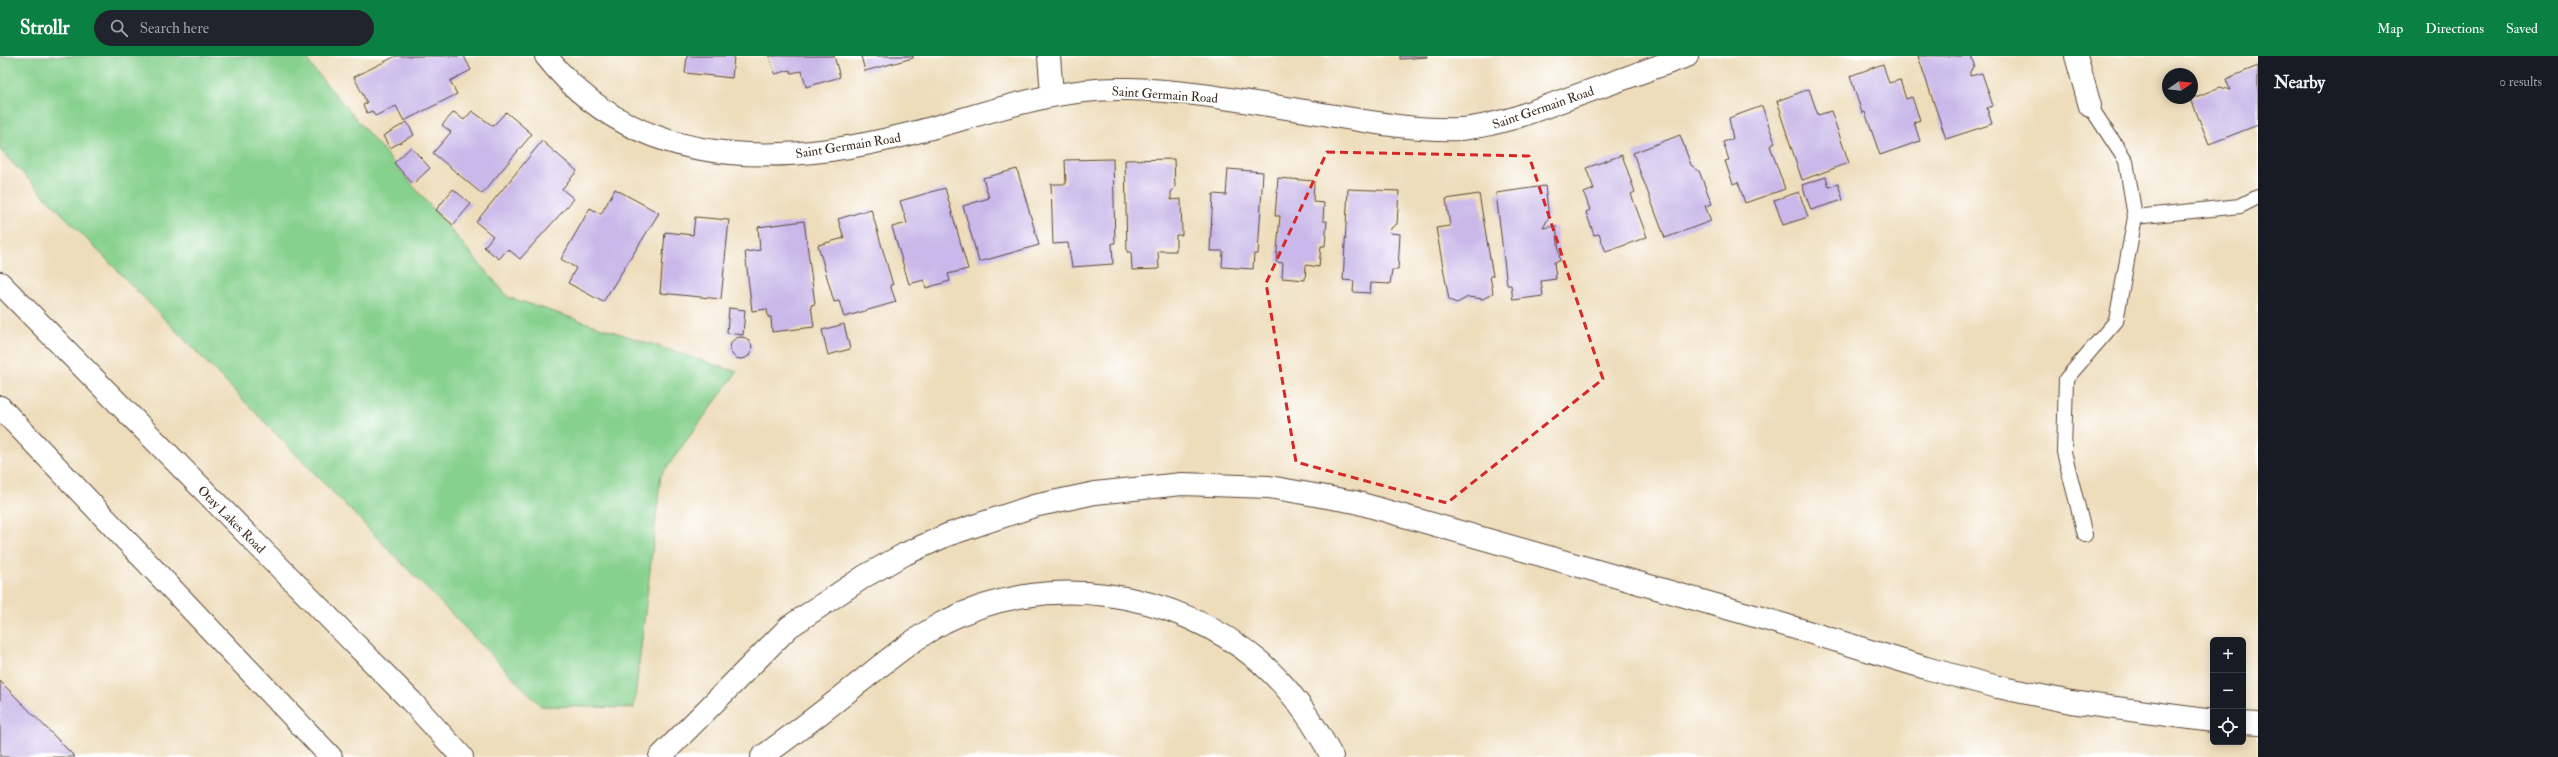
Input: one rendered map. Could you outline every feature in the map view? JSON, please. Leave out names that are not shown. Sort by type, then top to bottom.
[{"type":"main road","name":"Saint Germain Road","points":[[546,56],[562,75],[604,111],[624,124],[660,139],[697,150],[768,156],[841,148],[904,136],[1052,94],[1126,88],[1227,98],[1375,122],[1460,129],[1487,126],[1514,118],[1687,56]]},
{"type":"main road","points":[[1049,56],[1052,94]]},
{"type":"main road","points":[[2076,56],[2090,106]]},
{"type":"main road","name":"Otay Lakes Road","points":[[0,283],[411,701],[462,757]]},
{"type":"main road","points":[[0,407],[331,757]]},
{"type":"main road","points":[[660,757],[789,627],[865,576],[905,554],[947,534],[1034,506],[1095,492],[1182,484],[1269,487],[1355,502],[1772,621],[1926,668],[1990,685],[2078,703],[2210,721]]},
{"type":"main road","points":[[762,757],[920,635],[980,608],[1031,595],[1061,592],[1100,594],[1153,604],[1182,614],[1216,631],[1260,662],[1282,683],[1302,708],[1332,757]]},
{"type":"main road","points":[[2246,723],[2258,724]]},
{"type":"lane","points":[[2085,534],[2064,452],[2066,379],[2116,321],[2135,217],[2126,161],[2090,106]]},
{"type":"lane","points":[[2135,217],[2240,206],[2258,197]]},
{"type":"highlighted area","points":[[1327,152],[1529,156],[1603,379],[1447,503],[1296,462],[1266,283]]},
{"type":"green space","points":[[0,56],[307,56],[311,66],[508,297],[737,372],[661,475],[634,708],[541,706],[0,150]]},
{"type":"building","points":[[396,56],[464,56],[471,70],[450,81],[457,94],[404,121],[396,106],[375,116],[372,111],[367,113],[363,105],[367,103],[354,77]]},
{"type":"building","points":[[687,56],[734,56],[732,78],[685,73]]},
{"type":"building","points":[[769,56],[834,56],[840,77],[806,87],[802,71],[791,73],[790,70],[775,74]]},
{"type":"building","points":[[861,56],[913,56],[913,58],[865,71]]},
{"type":"building","points":[[1400,56],[1427,56],[1427,57],[1400,59]]},
{"type":"building","points":[[1918,56],[1971,56],[1974,65],[1970,72],[1970,76],[1982,73],[1993,106],[1987,108],[1992,124],[1946,139]]},
{"type":"building","points":[[1883,64],[1889,83],[1900,80],[1906,99],[1912,97],[1920,120],[1914,122],[1920,141],[1880,155],[1865,112],[1862,113],[1850,76]]},
{"type":"building","points":[[2258,66],[2258,125],[2209,144],[2193,104],[2198,104],[2198,96],[2220,87],[2230,90],[2226,79]]},
{"type":"building","points":[[1809,89],[1818,115],[1831,111],[1849,163],[1802,180],[1777,101]]},
{"type":"building","points":[[1762,106],[1775,143],[1770,146],[1785,189],[1745,203],[1738,182],[1733,184],[1725,161],[1729,160],[1723,142],[1733,139],[1729,118]]},
{"type":"building","points":[[472,111],[493,126],[506,112],[532,134],[482,194],[433,153],[451,132],[442,125],[454,112],[464,120]]},
{"type":"building","points":[[407,122],[414,135],[390,148],[383,136]]},
{"type":"building","points":[[1680,135],[1691,165],[1699,171],[1712,204],[1705,206],[1711,221],[1665,238],[1633,153]]},
{"type":"building","points":[[542,141],[577,171],[562,189],[574,199],[520,259],[508,249],[499,259],[484,247],[493,236],[476,222]]},
{"type":"building","points":[[411,147],[430,168],[413,184],[394,163]]},
{"type":"building","points":[[1622,155],[1635,192],[1631,194],[1647,237],[1606,252],[1599,234],[1594,235],[1586,212],[1590,210],[1584,193],[1594,189],[1586,168]]},
{"type":"building","points":[[1113,159],[1115,243],[1112,243],[1113,264],[1072,267],[1068,243],[1053,244],[1051,184],[1066,184],[1065,160]]},
{"type":"building","points":[[1174,159],[1175,188],[1171,192],[1171,200],[1181,199],[1182,235],[1176,235],[1176,251],[1158,251],[1159,269],[1132,270],[1131,252],[1127,252],[1125,160]]},
{"type":"building","points":[[1017,169],[1039,245],[979,262],[963,206],[989,198],[983,178]]},
{"type":"building","points":[[1228,169],[1263,172],[1258,254],[1254,254],[1253,269],[1222,267],[1223,251],[1210,251],[1213,194],[1226,195]]},
{"type":"building","points":[[1826,177],[1829,187],[1838,184],[1843,200],[1811,210],[1802,185]]},
{"type":"building","points":[[1278,178],[1314,181],[1313,202],[1324,203],[1323,221],[1327,221],[1325,246],[1321,246],[1319,267],[1306,265],[1305,280],[1282,278],[1283,263],[1276,262],[1280,216],[1275,216]]},
{"type":"building","points":[[1545,186],[1549,217],[1543,228],[1556,226],[1560,261],[1554,262],[1556,279],[1541,281],[1543,296],[1513,300],[1511,285],[1507,285],[1496,193]]},
{"type":"building","points":[[945,188],[968,269],[948,274],[950,281],[926,288],[924,280],[909,284],[892,227],[907,223],[900,201]]},
{"type":"building","points":[[453,189],[471,204],[453,225],[436,210]]},
{"type":"building","points":[[615,189],[659,213],[603,302],[568,283],[576,268],[561,259],[590,208],[601,214]]},
{"type":"building","points":[[1348,189],[1399,191],[1397,224],[1391,228],[1390,233],[1400,234],[1398,270],[1392,270],[1390,284],[1371,283],[1370,293],[1353,292],[1354,281],[1343,280]]},
{"type":"building","points":[[1799,192],[1808,217],[1783,225],[1774,200]]},
{"type":"building","points":[[1479,194],[1493,276],[1490,276],[1493,293],[1483,299],[1468,297],[1457,303],[1449,300],[1436,228],[1450,226],[1446,199]]},
{"type":"building","points":[[871,209],[893,285],[890,285],[896,302],[844,317],[839,301],[834,302],[818,245],[844,238],[838,219]]},
{"type":"building","points":[[695,217],[729,220],[721,299],[660,293],[665,232],[693,235]]},
{"type":"building","points":[[804,221],[815,304],[811,305],[814,327],[772,332],[771,317],[768,317],[767,309],[752,311],[745,252],[760,250],[758,227]]},
{"type":"building","points":[[729,308],[745,310],[743,335],[727,333]]},
{"type":"building","points":[[844,324],[850,349],[828,355],[822,330]]},
{"type":"building","points":[[741,337],[749,340],[752,348],[749,356],[741,359],[733,356],[730,348],[733,340]]},
{"type":"building","points":[[0,681],[75,757],[0,757]]}]
